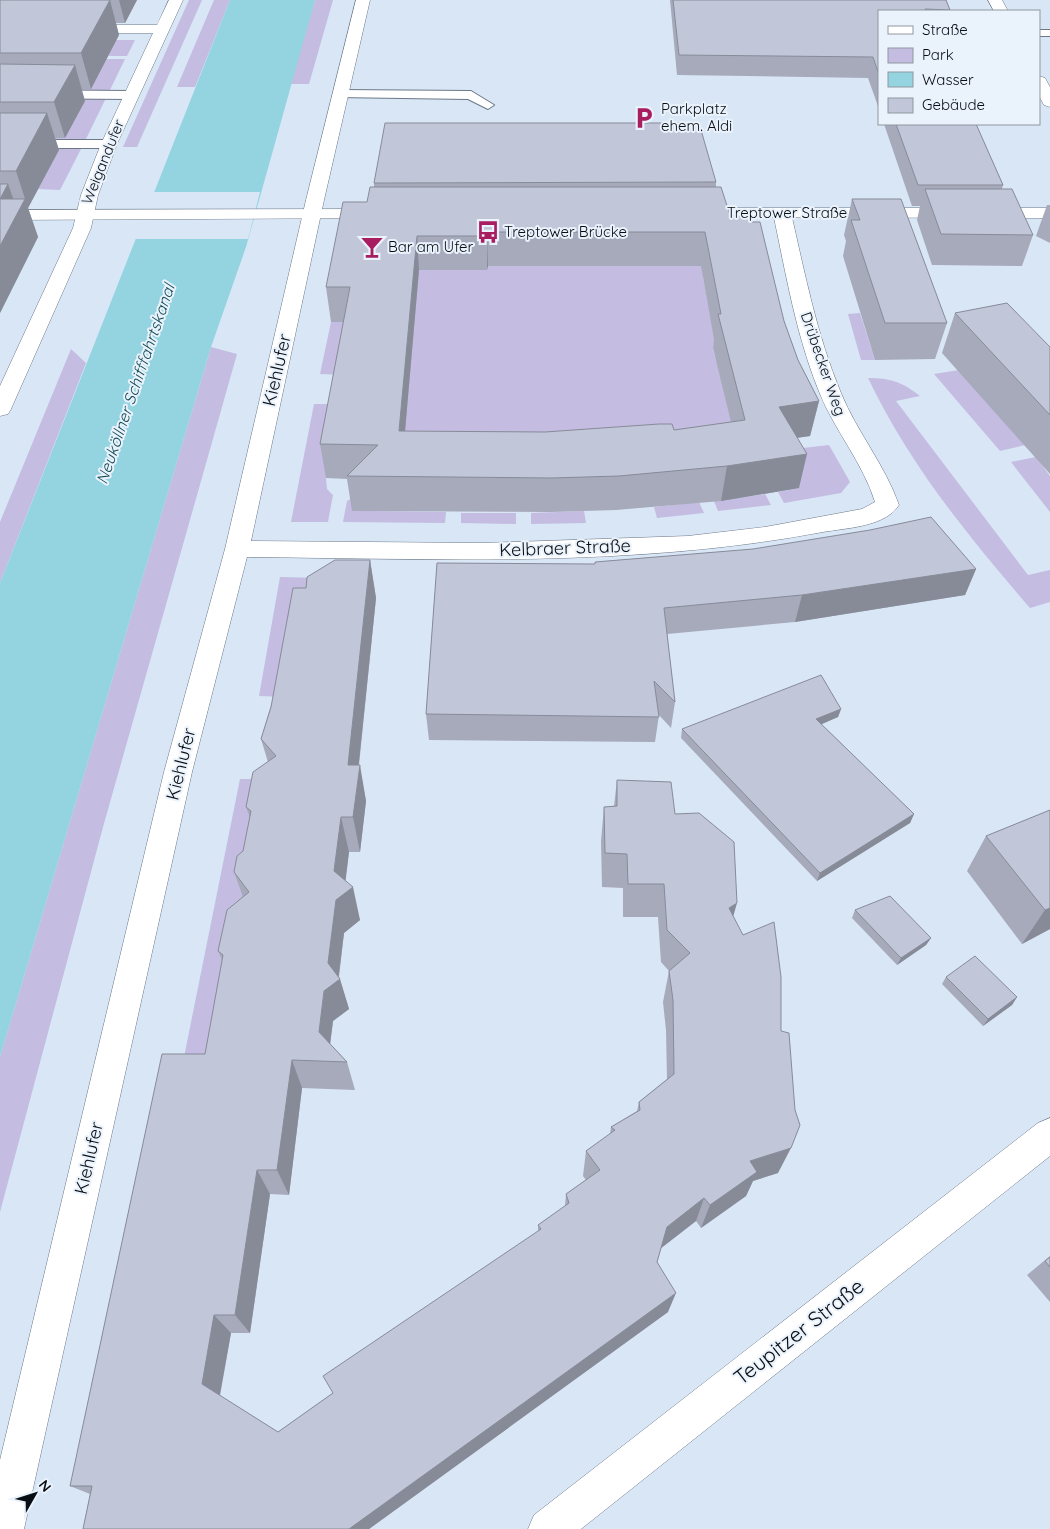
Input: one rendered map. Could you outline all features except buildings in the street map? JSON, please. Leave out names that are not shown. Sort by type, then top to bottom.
[{"type":"street","name":"Weigandufer","points":[[0,409],[82,228],[86,200],[109,144],[176,0]]},
{"type":"street","name":"Kiehlufer","points":[[4,1529],[178,772],[237,549],[312,214],[364,0]]},
{"type":"street","points":[[62,29],[163,29]]},
{"type":"street","points":[[1040,83],[1050,102]]},
{"type":"street","name":"Treptower Straße","points":[[671,213],[1050,214]]},
{"type":"street","name":"Drübecker Weg","points":[[782,213],[801,296],[823,371],[841,418],[883,491],[887,506]]},
{"type":"street","points":[[0,215],[394,214]]},
{"type":"street","name":"Kelbraer Straße","points":[[237,549],[483,551],[688,544],[765,535],[868,516],[887,506]]},
{"type":"street","name":"Teupitzer Straße","points":[[548,1529],[1050,1136]]},
{"type":"lane","points":[[0,94],[131,95]]},
{"type":"lane","points":[[340,94],[471,95],[488,105]]},
{"type":"lane","points":[[0,144],[109,144]]},
{"type":"green space","points":[[189,0],[202,0],[137,147],[123,147]]},
{"type":"green space","points":[[214,0],[230,0],[195,87],[177,87]]},
{"type":"green space","points":[[315,0],[333,0],[309,84],[290,84]]},
{"type":"green space","points":[[111,40],[135,40],[127,56],[109,56]]},
{"type":"green space","points":[[107,59],[125,59],[109,92],[26,91]]},
{"type":"green space","points":[[57,97],[106,98],[85,141],[0,141],[0,123],[73,123],[83,104]]},
{"type":"green space","points":[[0,147],[82,147],[60,190],[38,189],[56,155]]},
{"type":"green space","points":[[488,266],[705,266],[703,277],[711,320],[717,320],[713,349],[716,360],[757,453],[402,470],[400,269],[487,270]]},
{"type":"green space","points":[[860,313],[875,360],[861,360],[848,314]]},
{"type":"green space","points":[[331,322],[355,322],[345,375],[320,374]]},
{"type":"green space","points":[[211,347],[237,354],[103,827],[0,1212],[0,1057]]},
{"type":"green space","points":[[71,349],[86,363],[0,583],[0,522]]},
{"type":"green space","points":[[959,370],[1025,445],[1000,451],[934,374]]},
{"type":"green space","points":[[868,378],[896,382],[908,387],[920,396],[896,401],[1028,575],[1050,570],[1050,602],[1030,608],[984,554],[921,470],[884,410]]},
{"type":"green space","points":[[314,404],[340,404],[326,478],[327,489],[333,495],[328,522],[291,522]]},
{"type":"green space","points":[[829,445],[850,482],[841,493],[784,503],[778,492],[798,488],[777,451]]},
{"type":"green space","points":[[1036,457],[1050,476],[1050,512],[1011,462]]},
{"type":"green space","points":[[765,494],[771,505],[718,511],[714,501]]},
{"type":"green space","points":[[351,499],[370,511],[446,512],[445,523],[343,522],[347,501]]},
{"type":"green space","points":[[699,502],[704,513],[657,518],[654,507]]},
{"type":"green space","points":[[584,511],[586,523],[531,524],[531,513]]},
{"type":"green space","points":[[461,513],[516,513],[516,524],[461,523]]},
{"type":"green space","points":[[280,577],[318,578],[285,697],[259,696]]},
{"type":"green space","points":[[240,779],[272,779],[244,1019],[179,1082]]},
{"type":"water","name":"Neuköllner Schifffahrtskanal","points":[[230,0],[315,0],[246,247],[211,347],[0,1057],[0,583]]},
{"type":"pier","points":[[150,192],[260,192],[248,239],[132,239]]},
{"type":"place","name":"Parkplatz ehem. Aldi","points":[[644,118]]},
{"type":"place","name":"Treptower Brücke","points":[[488,232]]},
{"type":"place","name":"Bar am Ufer","points":[[372,247]]}]
